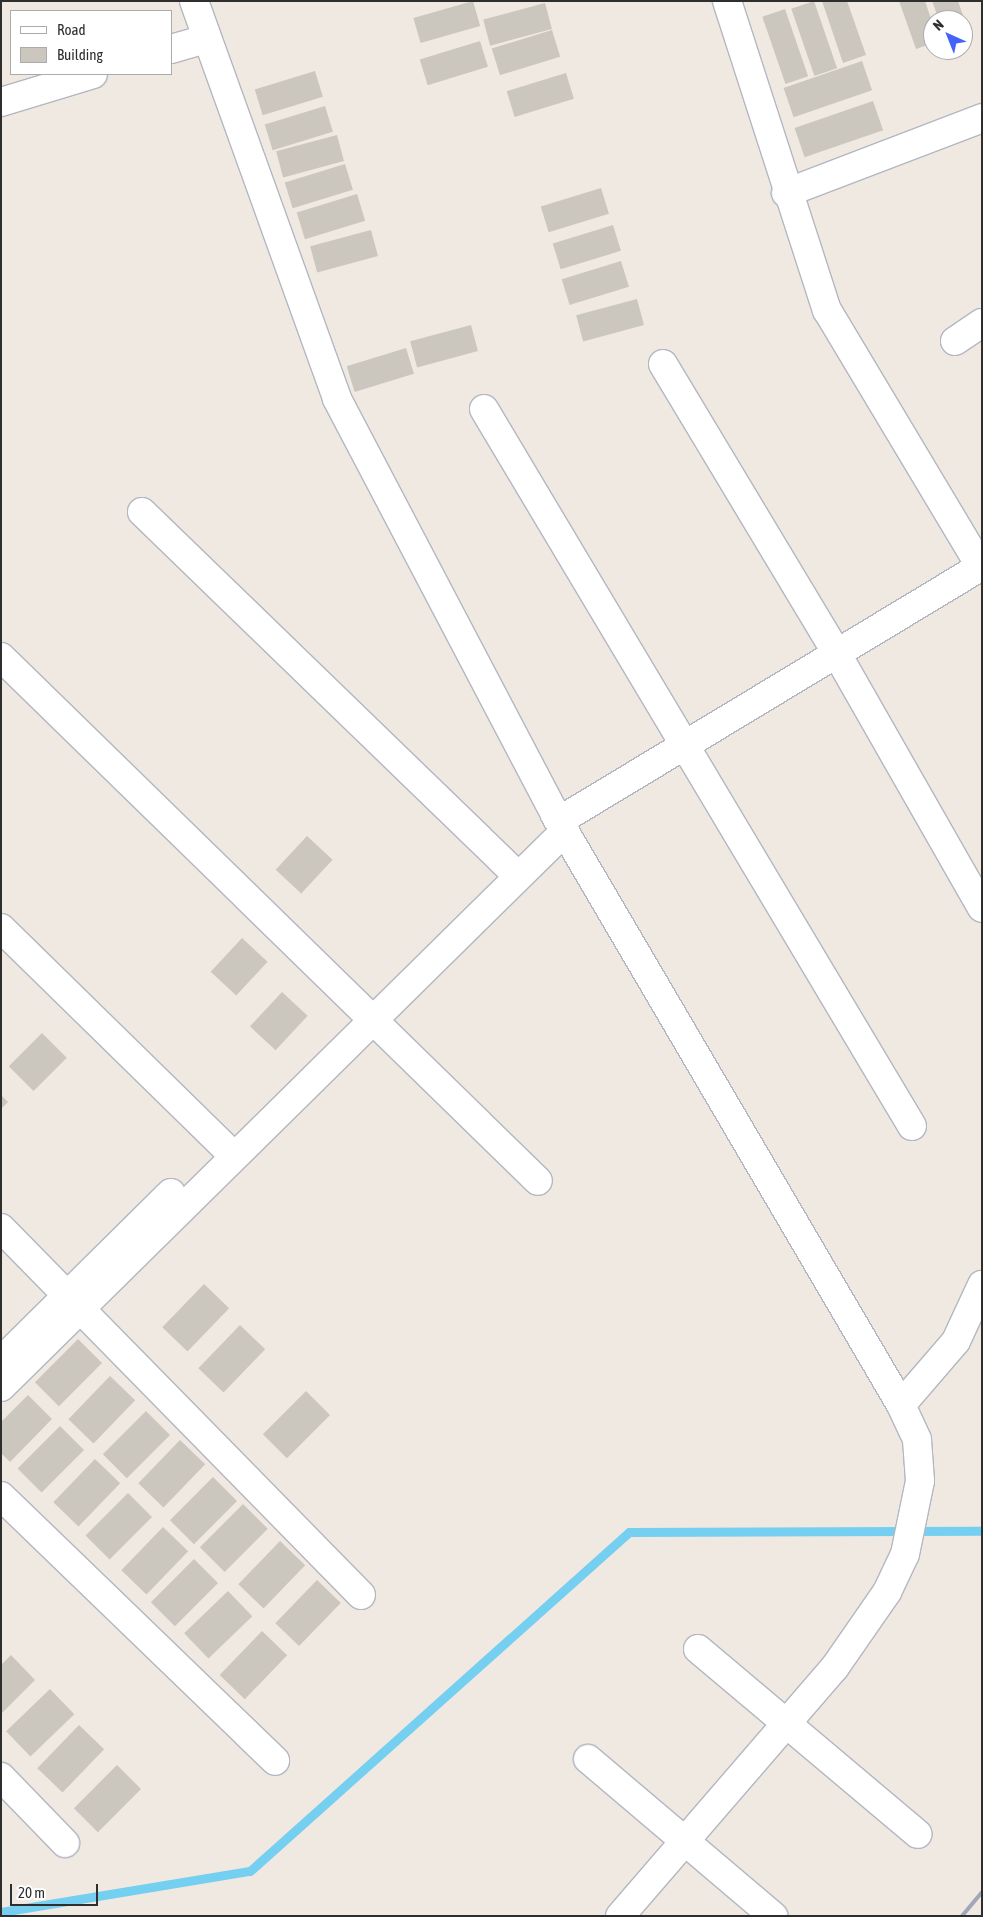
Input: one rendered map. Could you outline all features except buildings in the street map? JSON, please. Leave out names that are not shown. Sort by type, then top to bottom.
[{"type":"street","points":[[194,1],[205,39],[337,399],[560,822],[901,1406],[917,1440],[920,1480],[905,1554],[863,1631],[620,1916]]},
{"type":"street","points":[[1,1387],[75,1303],[229,1149],[366,1017],[560,822],[981,568],[827,310],[786,193],[727,1]]},
{"type":"street","points":[[172,49],[205,39]]},
{"type":"street","points":[[1,102],[90,75]]},
{"type":"street","points":[[786,193],[982,118]]},
{"type":"street","points":[[955,341],[982,323]]},
{"type":"street","points":[[663,364],[837,654],[982,908]]},
{"type":"street","points":[[484,409],[912,1126]]},
{"type":"street","points":[[142,512],[512,870]]},
{"type":"street","points":[[1,657],[366,1017],[538,1181]]},
{"type":"street","points":[[1,928],[229,1149]]},
{"type":"street","points":[[1,1228],[361,1595]]},
{"type":"street","points":[[901,1406],[956,1341],[982,1285]]},
{"type":"street","points":[[1,1360],[75,1303]]},
{"type":"street","points":[[1,1496],[275,1761]]},
{"type":"street","points":[[698,1650],[918,1834]]},
{"type":"street","points":[[588,1759],[773,1916]]},
{"type":"street","points":[[1,1777],[65,1843]]},
{"type":"waterway","points":[[1,1912],[250,1871],[629,1532],[982,1531]]},
{"type":"railway","points":[[962,1916],[982,1892]]}]
